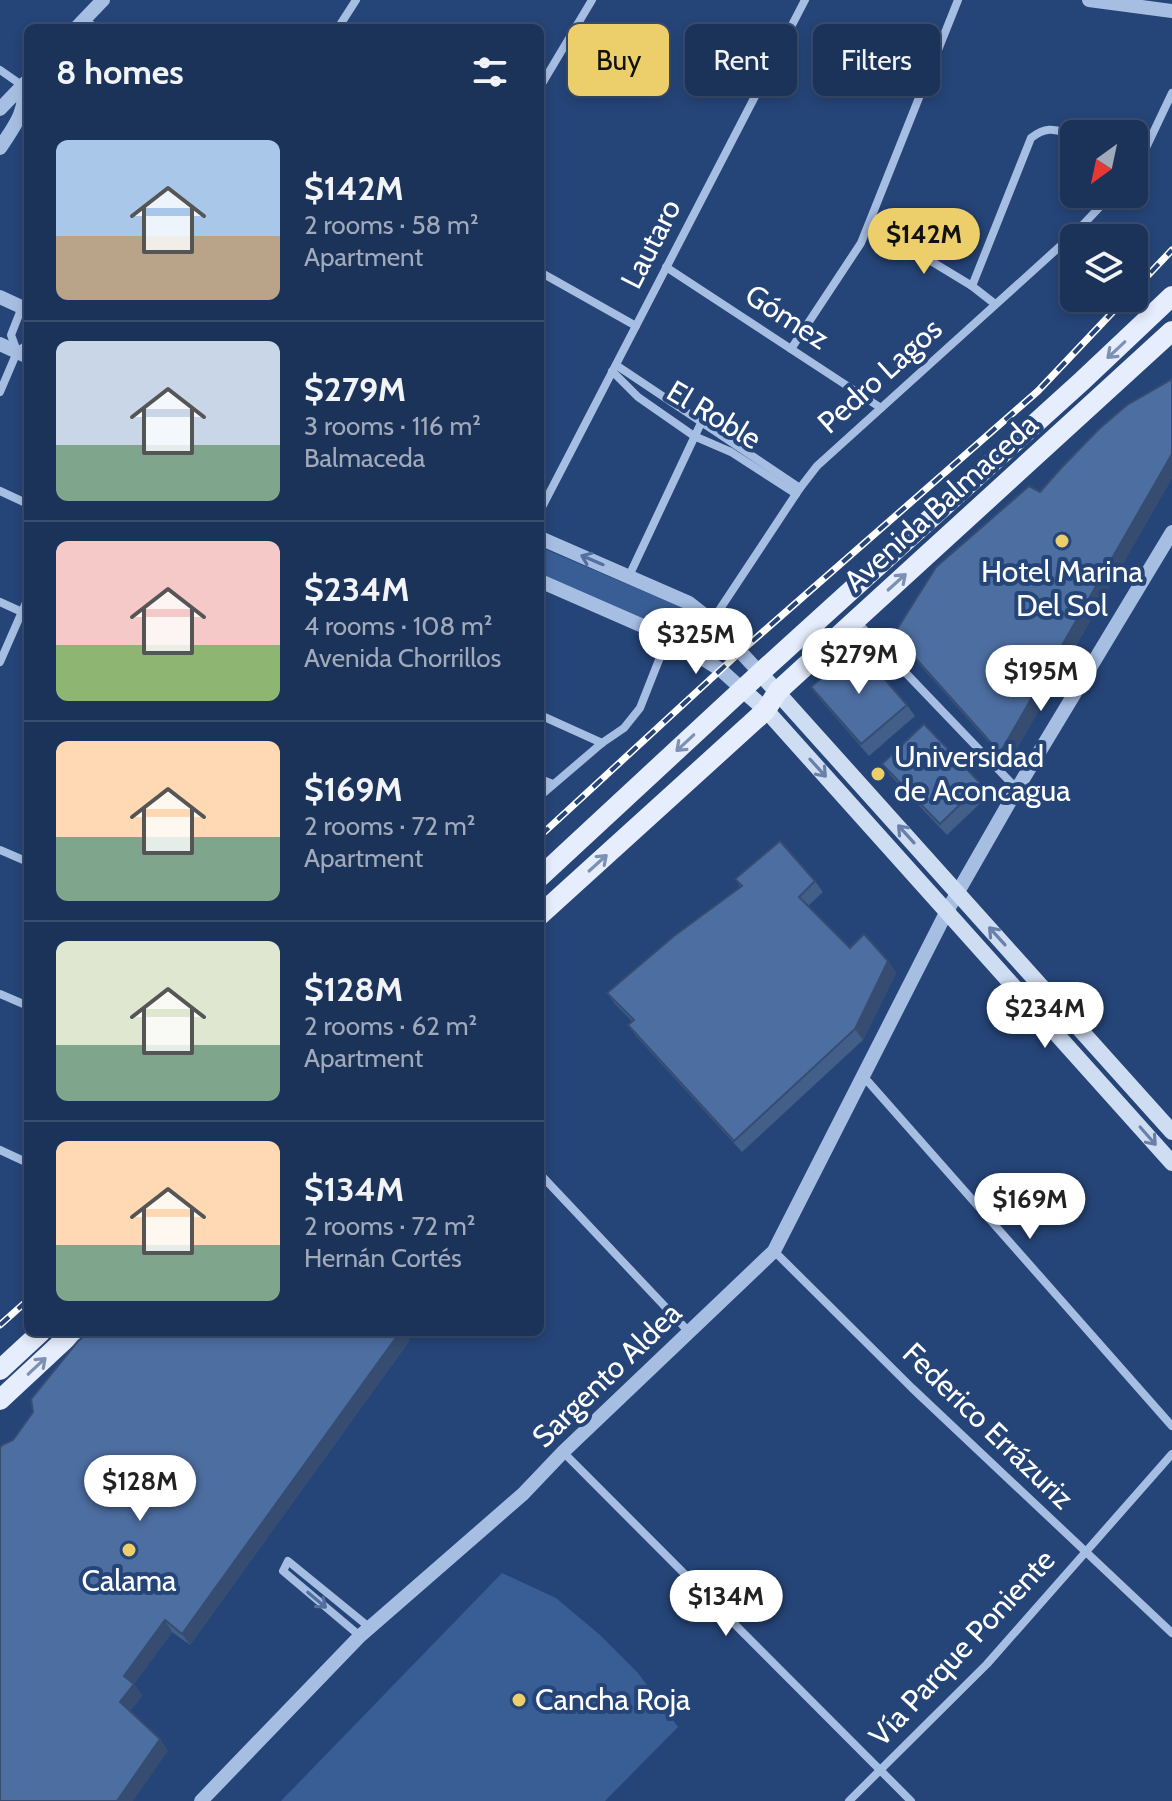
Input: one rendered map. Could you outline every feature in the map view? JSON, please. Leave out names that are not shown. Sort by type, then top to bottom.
[{"type":"main road","name":"Avenida Balmaceda","points":[[544,873],[1172,296]]},
{"type":"main road","name":"Avenida Balmaceda","points":[[544,911],[766,710],[778,691],[1172,331]]},
{"type":"main road","points":[[760,673],[1172,1132]]},
{"type":"main road","points":[[743,690],[766,710],[1172,1163]]},
{"type":"main road","points":[[1126,1112],[1142,1099]]},
{"type":"main road","points":[[0,1370],[37,1336]]},
{"type":"main road","points":[[0,1400],[69,1336]]},
{"type":"street","points":[[79,24],[103,0]]},
{"type":"street","points":[[341,24],[356,0]]},
{"type":"street","points":[[544,80],[592,0]]},
{"type":"street","name":"Lautaro","points":[[544,503],[805,0]]},
{"type":"street","points":[[791,349],[861,243],[958,0]]},
{"type":"street","points":[[1089,0],[1172,11]]},
{"type":"street","points":[[0,70],[24,82]]},
{"type":"street","points":[[0,109],[24,84]]},
{"type":"street","points":[[1148,144],[1172,93]]},
{"type":"street","points":[[0,148],[14,127],[24,101]]},
{"type":"street","points":[[972,286],[1031,138],[1041,130],[1060,132]]},
{"type":"street","name":"Pedro Lagos","points":[[712,621],[817,466],[1099,208]]},
{"type":"street","points":[[870,224],[972,286],[995,304]]},
{"type":"street","name":"Gómez","points":[[666,267],[881,408]]},
{"type":"street","points":[[544,274],[636,326]]},
{"type":"street","points":[[0,297],[24,308]]},
{"type":"street","points":[[24,310],[11,335],[24,351]]},
{"type":"street","points":[[0,344],[24,351]]},
{"type":"street","points":[[0,392],[24,351]]},
{"type":"street","name":"El Roble","points":[[614,368],[701,423],[798,491]]},
{"type":"street","name":"El Roble","points":[[614,368],[638,397],[694,436],[731,452],[798,491]]},
{"type":"street","points":[[629,576],[701,423]]},
{"type":"street","points":[[0,491],[24,502]]},
{"type":"street","name":"Sargento Aldea","points":[[201,1801],[364,1631],[523,1494],[774,1251],[957,892],[1172,531]]},
{"type":"street","points":[[544,540],[689,603],[712,621],[760,673]]},
{"type":"street","points":[[544,583],[668,637],[721,670],[743,690]]},
{"type":"street","points":[[0,602],[22,612]]},
{"type":"street","points":[[0,662],[24,607]]},
{"type":"street","points":[[856,620],[1017,789]]},
{"type":"street","points":[[544,792],[624,728],[640,708],[668,637]]},
{"type":"street","points":[[544,717],[602,743]]},
{"type":"street","points":[[544,781],[553,784]]},
{"type":"street","points":[[0,850],[24,860]]},
{"type":"street","points":[[0,994],[24,1004]]},
{"type":"street","points":[[864,1077],[1172,1426]]},
{"type":"street","points":[[0,1150],[24,1161]]},
{"type":"street","points":[[544,1178],[690,1333]]},
{"type":"street","name":"Federico Errázuriz","points":[[774,1251],[912,1388],[1172,1633]]},
{"type":"street","points":[[563,1452],[911,1801]]},
{"type":"street","name":"Vía Parque Poniente","points":[[849,1801],[987,1664],[1172,1454]]},
{"type":"street","points":[[288,1561],[364,1631],[283,1571],[288,1561]]},
{"type":"shaded area","points":[[544,549],[683,608],[672,633],[544,577]]},
{"type":"shaded area","name":"Cancha Roja","points":[[502,1573],[556,1598],[600,1635],[638,1673],[678,1727],[605,1801],[281,1801]]},
{"type":"building","name":"Hotel Marina Del Sol","points":[[1172,379],[1172,454],[1000,753],[894,634],[936,567],[1029,486],[1040,492],[1100,428],[1127,405]]},
{"type":"building","points":[[857,647],[907,705],[861,744],[811,687]]},
{"type":"building","points":[[924,724],[981,784],[940,824],[882,764]]},
{"type":"building","points":[[780,841],[815,881],[799,897],[850,948],[864,934],[888,961],[855,1029],[734,1141],[628,1025],[634,1020],[607,993],[674,936],[742,886],[735,879]]},
{"type":"building","name":"Calama","points":[[84,1336],[397,1336],[182,1634],[165,1620],[124,1676],[134,1684],[120,1702],[160,1739],[117,1801],[0,1801],[0,1448],[13,1440],[33,1412],[31,1399]]},
{"type":"railway","points":[[1148,275],[1172,250]]},
{"type":"railway","points":[[544,832],[740,652],[1038,391],[1113,312]]},
{"type":"railway","points":[[0,1325],[24,1304]]},
{"type":"place","name":"Hotel Marina Del Sol","points":[[1062,541]]},
{"type":"place","name":"Universidad de Aconcagua","points":[[878,774]]},
{"type":"place","name":"Calama","points":[[129,1550]]},
{"type":"place","name":"Cancha Roja","points":[[519,1700]]}]
